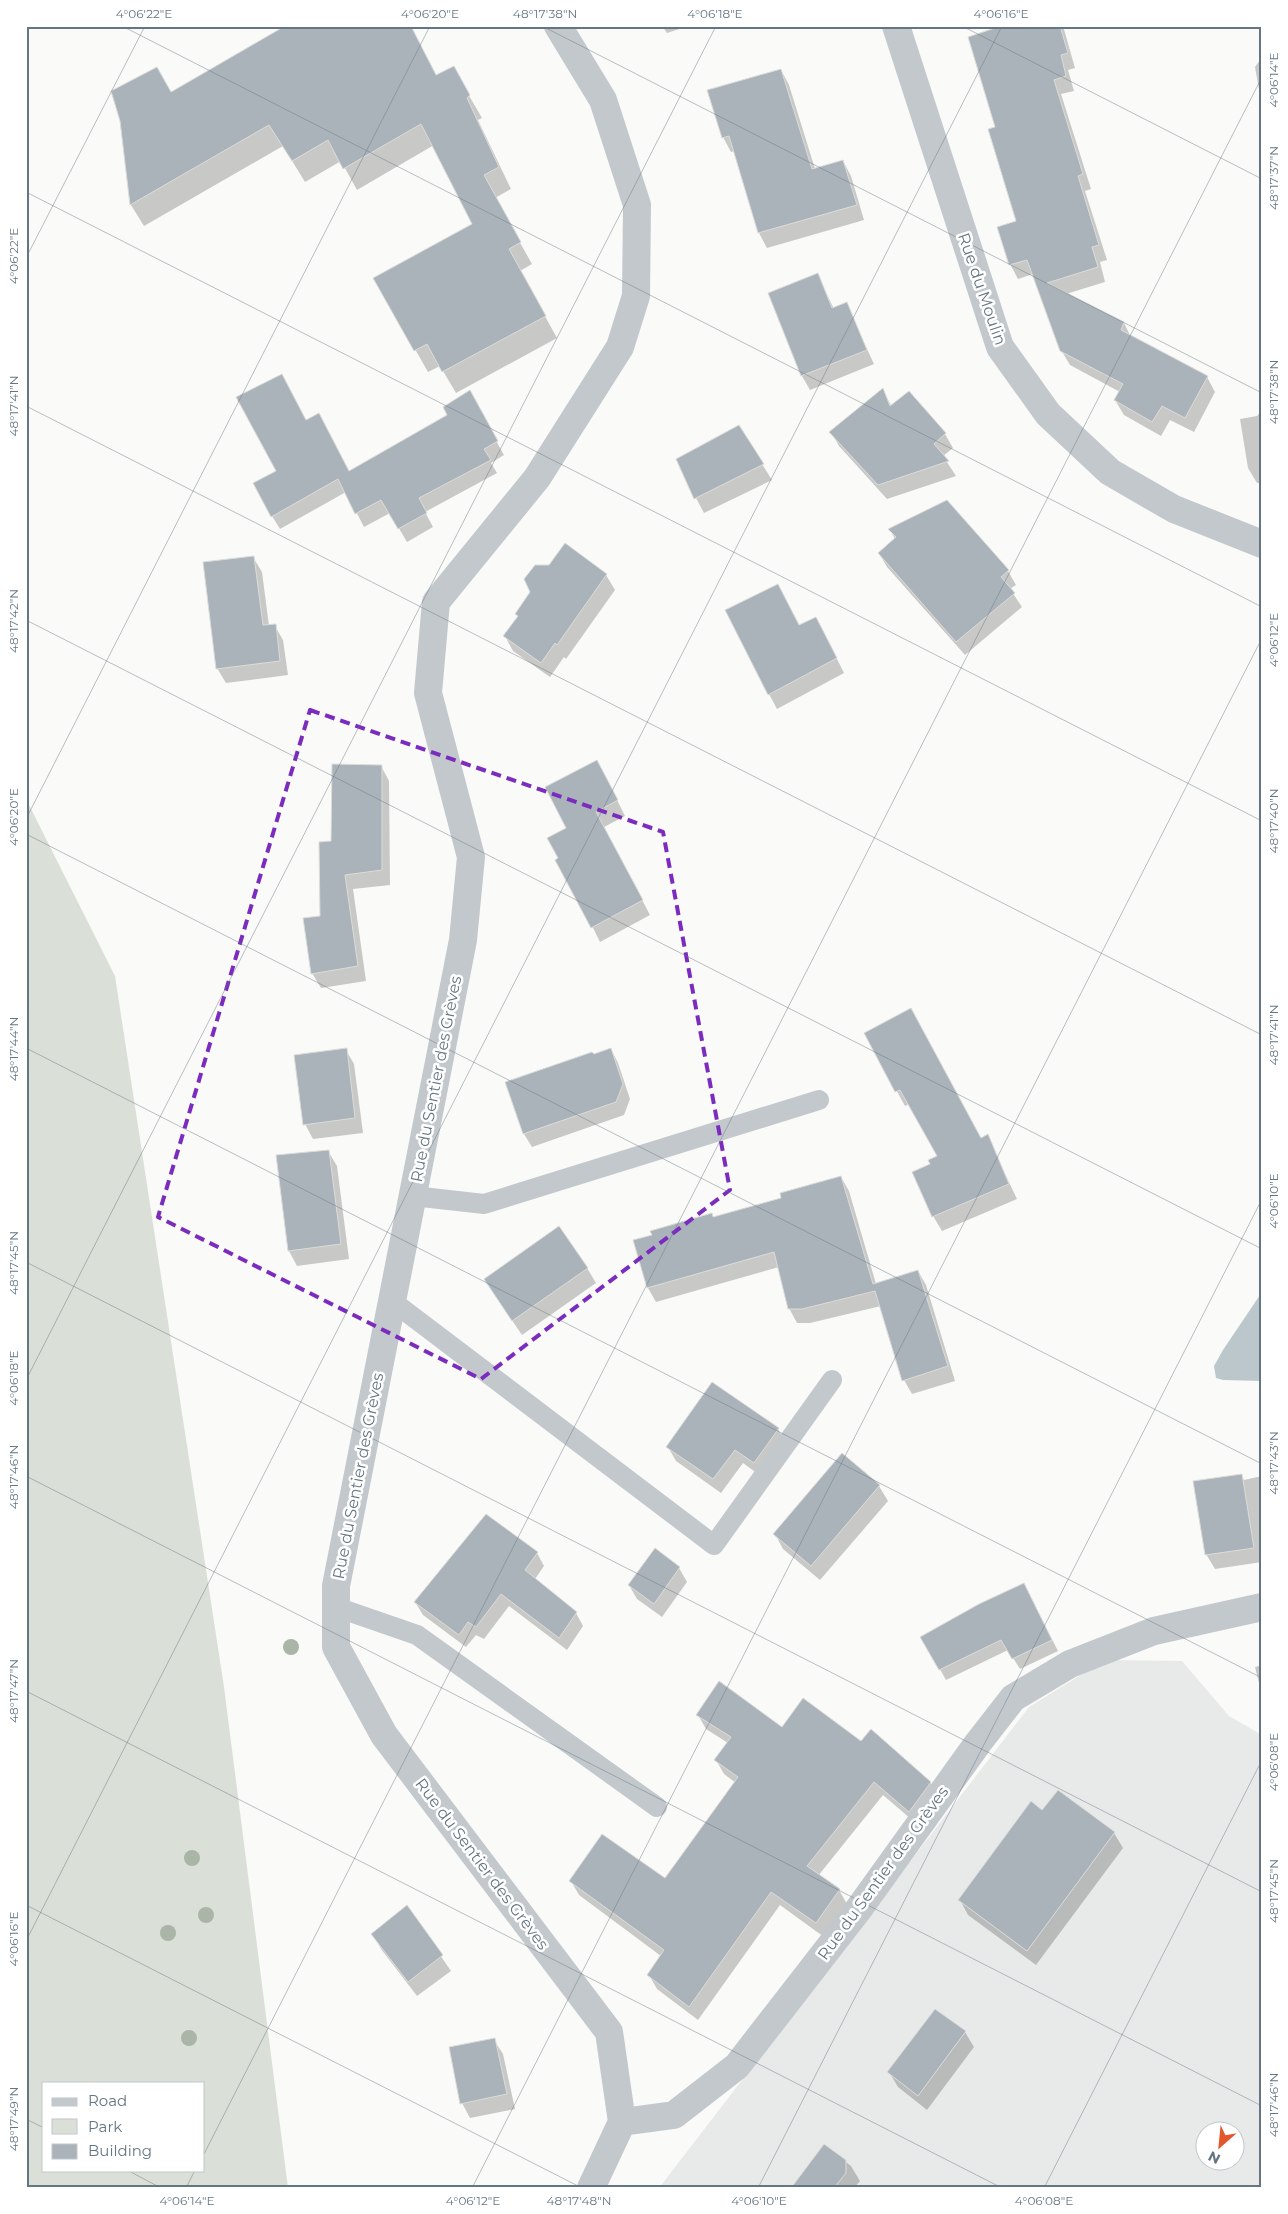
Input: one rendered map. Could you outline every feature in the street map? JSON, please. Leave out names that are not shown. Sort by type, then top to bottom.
[{"type":"street","name":"Rue du Sentier des Grèves","points":[[558,26],[603,100],[637,205],[636,296],[620,348],[537,478],[436,602],[428,692],[471,857],[463,940],[336,1586],[336,1647],[384,1735],[609,2032],[622,2122],[674,2115],[737,2066],[858,1910],[978,1743],[1014,1698],[1070,1664],[1154,1631],[1262,1607]]},
{"type":"street","name":"Rue du Moulin","points":[[896,26],[1000,347],[1048,414],[1110,472],[1174,509],[1262,544]]},
{"type":"street","points":[[591,2188],[622,2122]]},
{"type":"lane","points":[[413,1196],[484,1204],[819,1100]]},
{"type":"lane","points":[[392,1301],[714,1545],[832,1380]]},
{"type":"lane","points":[[336,1607],[417,1635],[657,1807]]},
{"type":"highlighted area","points":[[310,710],[663,832],[730,1190],[481,1379],[158,1217]]},
{"type":"shaded area","points":[[1262,1292],[1262,1381],[1223,1380],[1216,1378],[1214,1366]]},
{"type":"shaded area","points":[[1105,1660],[1182,1661],[1229,1716],[1262,1735],[1262,2188],[659,2188],[1029,1707]]},
{"type":"green space","points":[[26,799],[115,976],[224,1687],[288,2188],[26,2188]]},
{"type":"building","points":[[285,26],[411,26],[436,75],[454,66],[470,95],[467,98],[499,167],[484,175],[521,242],[509,249],[546,316],[442,372],[427,344],[414,351],[373,278],[472,224],[421,124],[343,169],[328,140],[292,161],[269,125],[130,205],[120,121],[111,91],[157,67],[171,92]]},
{"type":"building","points":[[1001,26],[1060,26],[1068,53],[1061,55],[1066,76],[1054,80],[1083,174],[1078,176],[1099,245],[1092,247],[1098,267],[1047,283],[1124,322],[1121,330],[1208,376],[1185,418],[1162,406],[1152,422],[1114,400],[1123,384],[1060,351],[1027,260],[1009,265],[997,227],[1016,221],[988,129],[995,127],[968,37]]},
{"type":"building","points":[[781,69],[812,169],[843,160],[857,205],[758,233],[729,136],[722,138],[707,90]]},
{"type":"building","points":[[818,273],[832,308],[847,302],[867,350],[801,376],[768,293]]},
{"type":"building","points":[[282,374],[306,420],[319,413],[349,471],[447,415],[443,407],[470,390],[498,441],[484,449],[491,460],[419,498],[427,513],[398,529],[381,500],[355,514],[338,479],[271,517],[253,483],[276,471],[236,397]]},
{"type":"building","points":[[883,388],[890,406],[909,391],[946,433],[934,444],[949,461],[878,485],[829,432]]},
{"type":"building","points":[[739,425],[764,464],[694,499],[676,459]]},
{"type":"building","points":[[947,500],[1009,570],[1001,577],[1015,593],[956,642],[878,553],[896,537],[888,529]]},
{"type":"building","points":[[565,543],[607,574],[557,645],[555,643],[541,663],[503,636],[518,616],[515,614],[530,592],[524,579],[535,565],[549,565]]},
{"type":"building","points":[[254,556],[263,625],[276,624],[280,661],[216,669],[203,562]]},
{"type":"building","points":[[778,584],[799,625],[816,617],[837,658],[768,695],[725,610]]},
{"type":"building","points":[[597,760],[618,800],[596,812],[643,900],[591,928],[555,860],[558,858],[547,838],[566,828],[545,787]]},
{"type":"building","points":[[332,764],[382,765],[382,870],[345,875],[358,966],[311,974],[303,918],[320,916],[319,842],[331,841]]},
{"type":"building","points":[[911,1008],[981,1138],[988,1134],[1009,1184],[932,1217],[912,1172],[930,1164],[928,1160],[937,1156],[900,1090],[895,1092],[864,1033]]},
{"type":"building","points":[[347,1048],[355,1118],[303,1125],[294,1055]]},
{"type":"building","points":[[611,1048],[623,1084],[616,1102],[523,1134],[505,1082],[592,1052],[594,1054]]},
{"type":"building","points":[[329,1150],[341,1244],[288,1251],[276,1155]]},
{"type":"building","points":[[841,1176],[873,1284],[918,1270],[948,1366],[902,1381],[875,1291],[802,1309],[788,1309],[774,1252],[647,1288],[633,1240],[652,1235],[650,1231],[712,1213],[713,1217],[781,1198],[780,1193]]},
{"type":"building","points":[[559,1226],[588,1268],[512,1321],[484,1279]]},
{"type":"building","points":[[712,1382],[779,1428],[754,1463],[735,1450],[713,1479],[666,1447]]},
{"type":"building","points":[[842,1453],[880,1485],[811,1566],[773,1534]]},
{"type":"building","points":[[1242,1474],[1254,1548],[1205,1555],[1193,1481]]},
{"type":"building","points":[[486,1514],[538,1552],[525,1570],[577,1612],[559,1638],[501,1594],[476,1627],[468,1622],[459,1635],[414,1602]]},
{"type":"building","points":[[655,1548],[680,1567],[654,1604],[628,1585]]},
{"type":"building","points":[[1024,1583],[1052,1640],[1012,1659],[1001,1640],[939,1670],[920,1637],[979,1604]]},
{"type":"building","points":[[719,1681],[782,1727],[803,1698],[861,1741],[871,1729],[931,1782],[909,1812],[874,1782],[807,1866],[840,1889],[816,1923],[771,1892],[689,2007],[647,1975],[664,1950],[569,1881],[602,1834],[665,1878],[738,1777],[714,1760],[731,1737],[696,1715]]},
{"type":"building","points":[[1058,1790],[1115,1832],[1027,1951],[958,1900],[1031,1801],[1042,1810]]},
{"type":"building","points":[[407,1905],[443,1955],[408,1982],[371,1934]]},
{"type":"building","points":[[935,2009],[966,2031],[918,2096],[887,2072]]},
{"type":"building","points":[[495,2038],[507,2094],[460,2104],[449,2047]]},
{"type":"building","points":[[824,2144],[846,2160],[846,2173],[834,2188],[791,2188]]}]
